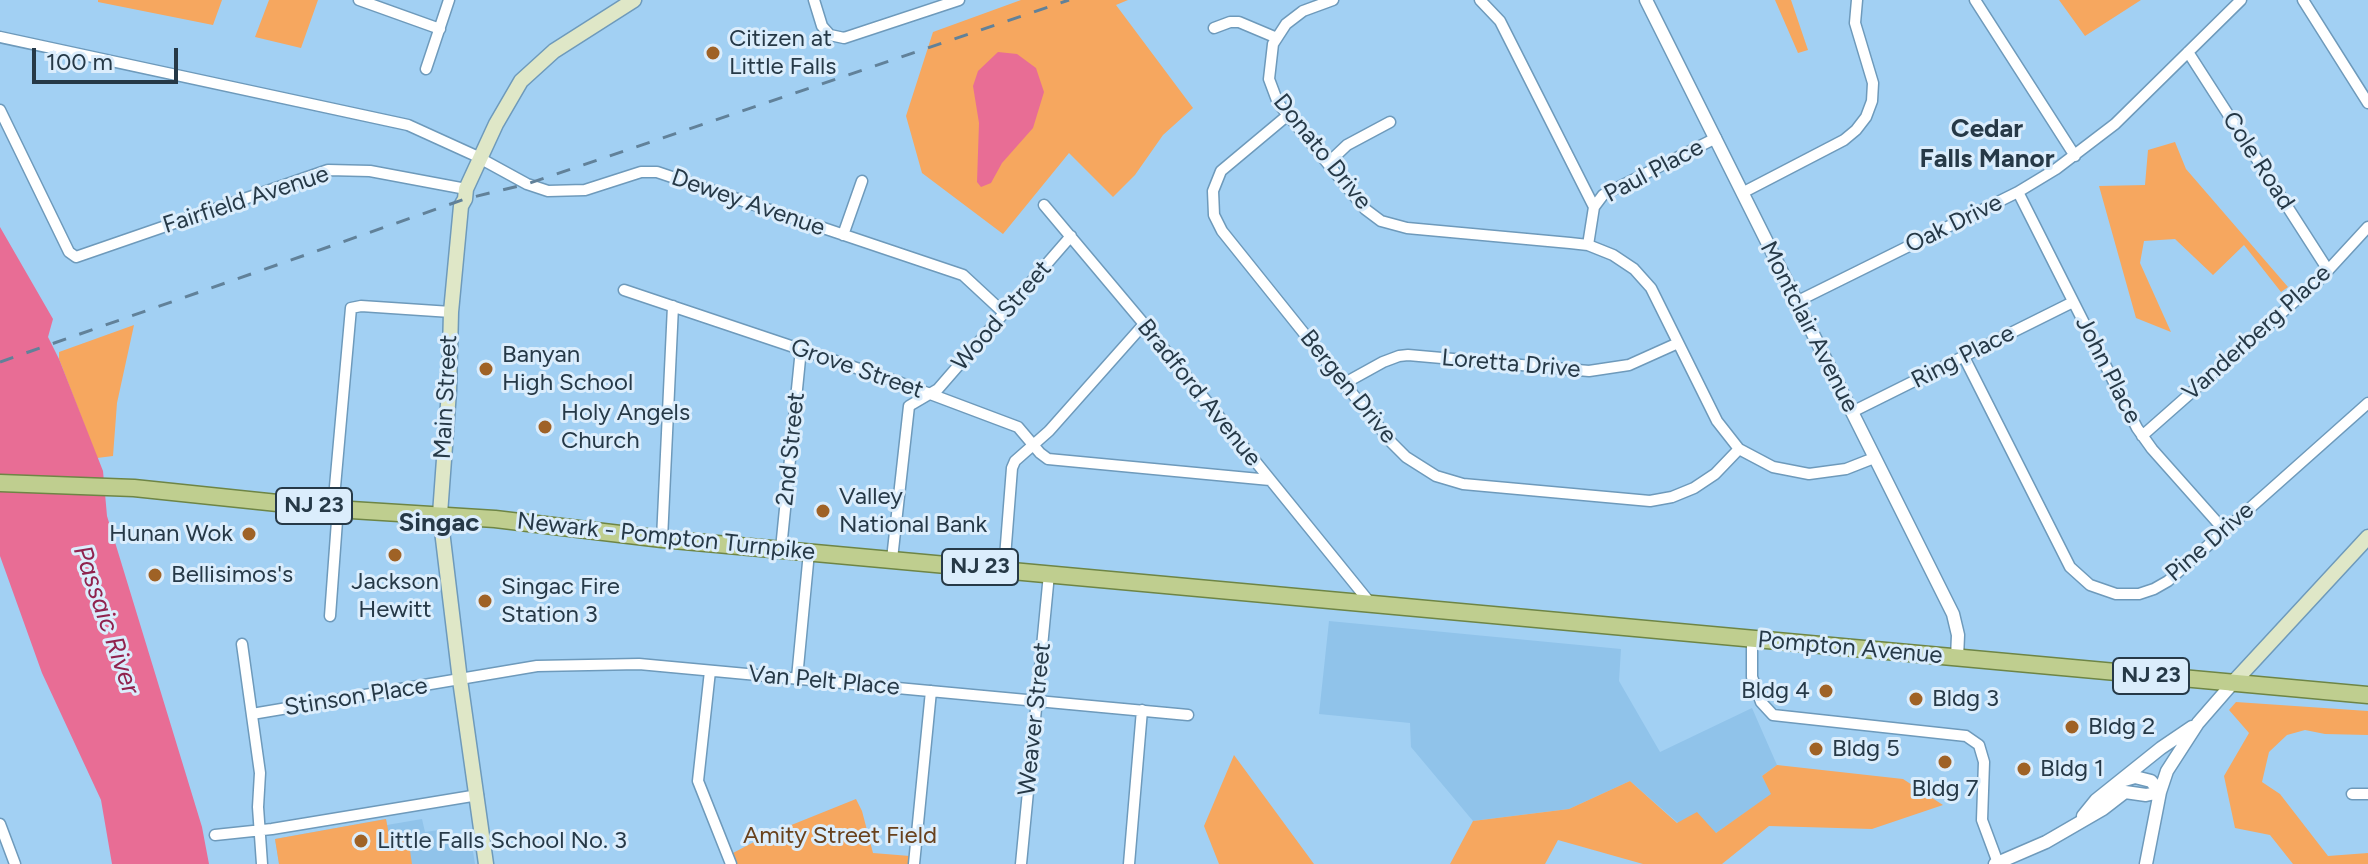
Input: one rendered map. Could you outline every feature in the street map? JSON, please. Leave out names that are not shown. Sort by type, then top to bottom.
[{"type":"main road","name":"Main Street","points":[[486,864],[440,514],[451,312],[461,206],[466,189],[510,98],[535,66],[634,0]]},
{"type":"main road","name":"Newark - Pompton Turnpike","points":[[0,483],[134,488],[335,509],[440,514],[662,539],[1331,600]]},
{"type":"main road","points":[[2232,684],[2368,537]]},
{"type":"main road","name":"Pompton Avenue","points":[[1331,600],[2368,695]]},
{"type":"street","points":[[359,0],[440,29]]},
{"type":"street","points":[[426,69],[449,0]]},
{"type":"street","points":[[814,0],[822,26],[830,35],[844,38],[959,0]]},
{"type":"street","points":[[1214,28],[1239,22],[1277,38],[1295,16],[1333,0]]},
{"type":"street","points":[[1480,0],[1500,21],[1594,207],[1588,245]]},
{"type":"street","name":"Montclair Avenue","points":[[1646,0],[1953,614],[1958,635],[1957,658]]},
{"type":"street","points":[[1742,193],[1844,140],[1866,117],[1872,101],[1873,83],[1855,23],[1857,0]]},
{"type":"street","points":[[1975,0],[2075,156]]},
{"type":"street","name":"Oak Drive","points":[[1796,302],[2018,192],[2075,156],[2115,124],[2241,0]]},
{"type":"street","points":[[2303,0],[2368,103]]},
{"type":"street","name":"Dewey Avenue","points":[[0,37],[408,125],[527,184],[548,191],[585,190],[641,172],[657,172],[963,275],[1004,313]]},
{"type":"street","name":"Donato Drive","points":[[1277,38],[1270,57],[1269,79],[1274,96],[1365,209],[1381,221],[1393,225],[1588,245],[1613,255],[1644,278],[1658,299],[1717,421],[1739,449],[1773,467],[1809,474],[1846,469],[1874,458]]},
{"type":"street","name":"Cole Road","points":[[2188,52],[2328,270]]},
{"type":"street","name":"Fairfield Avenue","points":[[0,110],[69,252],[76,257],[328,170],[370,171],[466,189]]},
{"type":"street","name":"Bergen Drive","points":[[1288,115],[1221,171],[1213,191],[1214,215],[1222,231],[1406,457],[1436,476],[1463,484],[1628,500],[1661,499],[1683,493],[1705,481],[1739,449]]},
{"type":"street","points":[[1328,163],[1347,145],[1390,122]]},
{"type":"street","name":"Paul Place","points":[[1594,207],[1603,195],[1716,138]]},
{"type":"street","points":[[843,235],[862,181]]},
{"type":"street","name":"John Place","points":[[2018,192],[2142,436],[2224,530]]},
{"type":"street","name":"Bradford Avenue","points":[[1044,205],[1371,604]]},
{"type":"street","name":"Vanderberg Place","points":[[2142,436],[2328,270],[2368,227]]},
{"type":"street","name":"Wood Street","points":[[892,559],[909,406],[932,394],[1071,236]]},
{"type":"street","name":"Grove Street","points":[[624,290],[932,394],[1018,427],[1040,453],[1056,461],[1270,480]]},
{"type":"street","name":"Ring Place","points":[[1852,412],[2073,302]]},
{"type":"street","points":[[662,539],[673,306]]},
{"type":"street","points":[[330,616],[337,521],[334,498],[351,308],[451,312]]},
{"type":"street","points":[[1004,570],[1015,461],[1049,431],[1144,324]]},
{"type":"street","name":"Loretta Drive","points":[[1345,383],[1399,356],[1589,371],[1629,365],[1678,343]]},
{"type":"street","name":"2nd Street","points":[[781,549],[801,349]]},
{"type":"street","name":"Pine Drive","points":[[1964,357],[2065,559],[2076,574],[2090,585],[2124,595],[2139,594],[2168,581],[2368,403]]},
{"type":"street","points":[[797,678],[809,552]]},
{"type":"street","name":"Weaver Street","points":[[1021,864],[1049,574]]},
{"type":"street","points":[[1752,639],[1752,677],[1761,702],[1773,715],[1966,736],[1979,745],[1984,762],[1982,820],[1996,863],[2030,850],[2103,809],[2125,792],[2146,795],[2160,792]]},
{"type":"street","points":[[242,644],[260,773],[262,864]]},
{"type":"street","name":"Van Pelt Place","points":[[460,680],[537,666],[639,664],[1188,715]]},
{"type":"street","points":[[710,671],[698,781],[731,864]]},
{"type":"street","name":"Stinson Place","points":[[252,714],[460,680]]},
{"type":"street","points":[[2146,864],[2160,792],[2170,764],[2198,723],[2232,684]]},
{"type":"street","points":[[914,864],[931,691]]},
{"type":"street","points":[[1129,864],[1142,710]]},
{"type":"street","points":[[2078,821],[2096,800],[2198,723]]},
{"type":"street","points":[[2120,781],[2135,777],[2151,781],[2160,792]]},
{"type":"street","points":[[2352,794],[2368,794]]},
{"type":"street","points":[[215,835],[478,795]]},
{"type":"street","points":[[0,824],[15,864]]},
{"type":"shaded area","points":[[1329,621],[1621,649],[1619,681],[1660,752],[1752,708],[1777,765],[1762,776],[1772,794],[1716,833],[1678,823],[1630,781],[1569,809],[1473,821],[1411,747],[1410,723],[1319,714]]},
{"type":"shaded area","name":"Little Falls School No. 3","points":[[386,819],[387,825],[422,819],[425,832],[439,830],[441,839],[447,838],[448,842],[471,839],[475,864],[279,864],[275,839]]},
{"type":"green space","points":[[98,0],[222,0],[213,25]]},
{"type":"green space","points":[[269,0],[318,0],[301,48],[255,37]]},
{"type":"green space","points":[[1021,0],[1128,0],[1116,5],[1193,108],[1163,135],[1135,175],[1113,197],[1069,153],[1003,234],[922,173],[906,116],[933,32]]},
{"type":"green space","points":[[1775,0],[1791,0],[1808,50],[1798,53]]},
{"type":"green space","points":[[2059,0],[2141,0],[2085,36]]},
{"type":"green space","points":[[2175,142],[2186,169],[2288,287],[2281,292],[2244,245],[2213,275],[2175,239],[2144,241],[2140,263],[2171,332],[2136,318],[2099,186],[2145,185],[2148,150]]},
{"type":"green space","points":[[134,325],[117,403],[113,456],[97,458],[59,352]]},
{"type":"green space","points":[[2236,702],[2368,711],[2368,735],[2325,734],[2305,730],[2287,735],[2269,752],[2262,782],[2280,794],[2328,856],[2368,853],[2368,864],[2293,864],[2270,835],[2235,828],[2224,776],[2249,733],[2229,710]]},
{"type":"green space","points":[[1234,755],[1314,864],[1219,864],[1204,826]]},
{"type":"green space","points":[[1777,765],[1903,779],[1943,805],[1872,829],[1769,826],[1722,864],[1643,864],[1558,840],[1545,864],[1450,864],[1473,821],[1569,809],[1630,781],[1677,823],[1697,812],[1716,833],[1771,794],[1762,776]]},
{"type":"green space","name":"Amity Street Field","points":[[856,799],[873,853],[910,856],[909,864],[737,864],[733,853],[769,834]]},
{"type":"green space","name":"Little Falls School No. 3","points":[[386,819],[390,840],[408,837],[412,864],[279,864],[275,839]]},
{"type":"water","points":[[998,52],[1017,54],[1036,68],[1044,92],[1033,128],[1002,163],[991,183],[981,187],[977,182],[979,123],[973,86],[978,71]]},
{"type":"water","name":"Passaic River","points":[[0,227],[53,319],[48,337],[103,471],[107,516],[202,827],[209,864],[112,864],[101,800],[42,673],[0,556]]},
{"type":"railway","points":[[0,362],[465,199],[527,184],[1069,0]]},
{"type":"place","name":"Citizen at Little Falls","points":[[713,53]]},
{"type":"place","name":"Banyan High School","points":[[486,369]]},
{"type":"place","name":"Holy Angels Church","points":[[545,427]]},
{"type":"place","name":"Valley National Bank","points":[[823,511]]},
{"type":"place","name":"Hunan Wok","points":[[249,534]]},
{"type":"place","name":"Jackson Hewitt","points":[[395,555]]},
{"type":"place","name":"Bellisimos's","points":[[155,575]]},
{"type":"place","name":"Singac Fire Station 3","points":[[485,601]]},
{"type":"place","name":"Bldg 4","points":[[1826,691]]},
{"type":"place","name":"Bldg 3","points":[[1916,699]]},
{"type":"place","name":"Bldg 2","points":[[2072,727]]},
{"type":"place","name":"Bldg 5","points":[[1816,749]]},
{"type":"place","name":"Bldg 7","points":[[1945,762]]},
{"type":"place","name":"Bldg 1","points":[[2024,769]]},
{"type":"place","name":"Little Falls School No. 3","points":[[361,841]]},
{"type":"district","name":"Cedar Falls Manor","points":[[1987,144]]},
{"type":"district","name":"Singac","points":[[439,523]]}]
